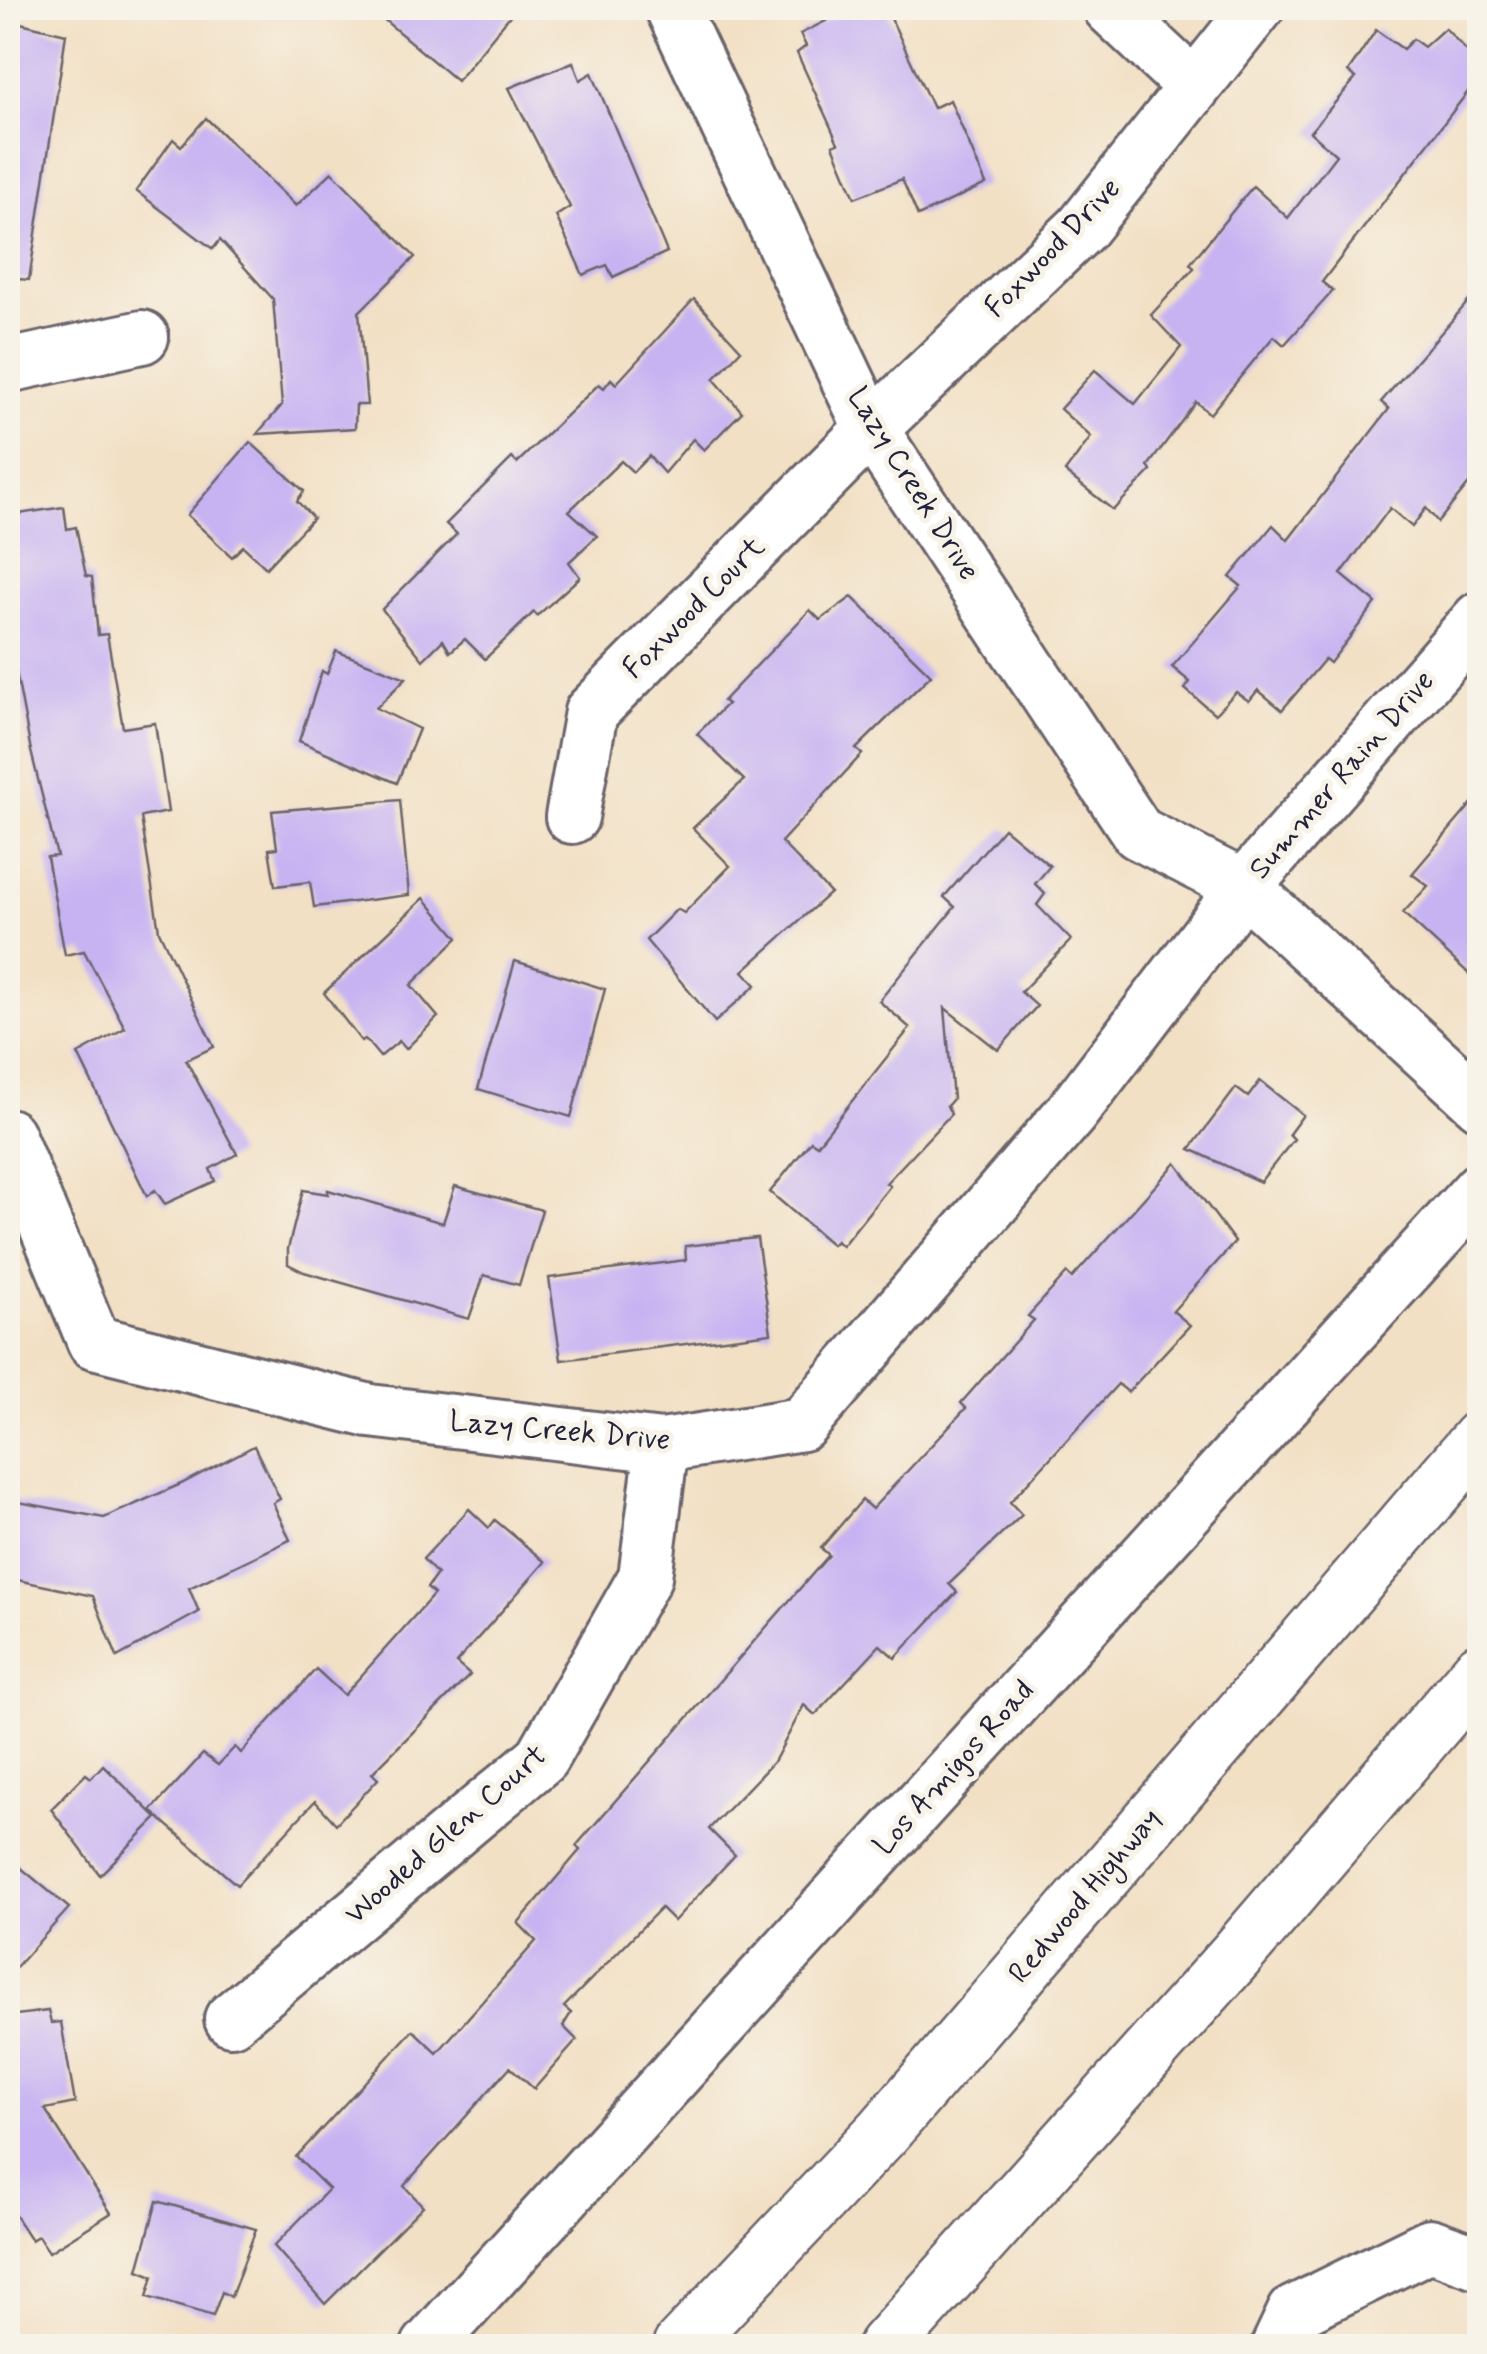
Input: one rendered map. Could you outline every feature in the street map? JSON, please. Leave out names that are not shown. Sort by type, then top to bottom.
[{"type":"highway","name":"Redwood Highway","points":[[682,2346],[883,2132],[1480,1438]]},
{"type":"highway","points":[[886,2346],[1238,1953],[1480,1671]]},
{"type":"street","name":"Lazy Creek Drive","points":[[672,8],[872,429],[1138,834],[1244,887],[1480,1103]]},
{"type":"street","points":[[1110,8],[1194,87]]},
{"type":"street","name":"Foxwood Drive","points":[[872,429],[1082,228],[1257,8]]},
{"type":"street","points":[[8,366],[142,337]]},
{"type":"street","name":"Foxwood Court","points":[[572,818],[591,712],[872,429]]},
{"type":"street","name":"Summer Rain Drive","points":[[1244,887],[1480,618]]},
{"type":"street","name":"Lazy Creek Drive","points":[[8,1135],[94,1342],[370,1411],[662,1446],[802,1424],[1072,1112],[1244,887]]},
{"type":"street","name":"Los Amigos Road","points":[[428,2346],[1480,1188]]},
{"type":"street","name":"Wooded Glen Court","points":[[231,2019],[542,1758],[645,1577],[662,1446]]},
{"type":"street","points":[[1278,2346],[1294,2312],[1430,2244],[1480,2263]]},
{"type":"building","points":[[370,8],[516,8],[457,81]]},
{"type":"building","points":[[848,10],[852,17],[866,11],[867,17],[887,10],[933,108],[950,100],[986,184],[918,216],[902,179],[855,198],[833,145],[838,143],[797,53],[806,46],[800,34]]},
{"type":"building","points":[[8,20],[66,34],[29,280],[8,278]]},
{"type":"building","points":[[1445,28],[1480,65],[1480,76],[1322,282],[1333,291],[1284,345],[1274,336],[1210,414],[1196,402],[1148,466],[1151,471],[1113,510],[1065,472],[1091,437],[1060,409],[1095,370],[1135,404],[1181,347],[1151,315],[1194,268],[1190,264],[1253,186],[1288,218],[1336,155],[1310,132],[1356,78],[1348,72],[1376,30],[1403,49],[1413,39],[1424,47]]},
{"type":"building","points":[[573,62],[580,80],[592,73],[667,252],[613,277],[607,265],[583,275],[556,216],[570,207],[509,88]]},
{"type":"building","points":[[206,118],[296,206],[332,172],[415,257],[359,312],[367,405],[356,405],[355,428],[257,434],[282,405],[273,299],[220,240],[213,249],[136,191],[173,139],[181,146]]},
{"type":"building","points":[[1480,288],[1480,470],[1438,522],[1426,508],[1412,527],[1390,508],[1341,574],[1376,603],[1330,663],[1325,659],[1282,710],[1258,690],[1249,701],[1236,692],[1215,714],[1185,689],[1190,682],[1172,667],[1241,586],[1230,577],[1273,525],[1288,540],[1389,409],[1381,402]]},
{"type":"building","points":[[694,299],[741,350],[714,379],[742,412],[704,450],[693,439],[664,473],[649,456],[633,472],[621,461],[569,511],[597,536],[569,562],[580,577],[537,616],[534,612],[485,659],[465,639],[450,652],[443,640],[423,660],[382,609],[457,534],[446,524],[512,458],[517,463],[599,384],[604,388],[611,379],[616,384]]},
{"type":"building","points":[[250,442],[304,491],[297,501],[313,518],[266,568],[243,546],[232,557],[187,515]]},
{"type":"building","points":[[64,507],[67,529],[76,527],[86,576],[92,577],[98,635],[107,634],[123,728],[155,723],[168,812],[141,817],[159,931],[214,1047],[186,1060],[237,1154],[210,1169],[215,1181],[165,1204],[155,1190],[147,1196],[78,1054],[125,1028],[84,951],[65,955],[47,857],[57,856],[31,751],[8,629],[8,534],[14,533],[12,515]]},
{"type":"building","points":[[852,597],[931,675],[856,749],[862,754],[781,842],[830,893],[743,971],[756,985],[715,1022],[646,940],[677,909],[684,913],[730,866],[693,828],[744,780],[697,734],[727,704],[723,701],[810,610],[820,620]]},
{"type":"building","points":[[336,651],[406,678],[376,708],[419,729],[397,783],[299,741],[322,671],[327,674]]},
{"type":"building","points":[[1480,794],[1480,984],[1403,913],[1428,886],[1412,874]]},
{"type":"building","points":[[400,800],[409,895],[314,907],[310,882],[275,886],[269,849],[277,848],[272,811]]},
{"type":"building","points":[[1004,828],[1050,866],[1035,884],[1045,894],[1037,905],[1071,940],[1021,992],[1037,1006],[998,1050],[945,1008],[953,1099],[947,1106],[951,1114],[886,1183],[890,1186],[842,1246],[836,1241],[832,1245],[770,1192],[811,1141],[817,1145],[910,1028],[879,1001],[955,907],[944,897]]},
{"type":"building","points":[[424,898],[458,938],[411,985],[438,1017],[406,1049],[399,1041],[380,1057],[365,1039],[361,1041],[324,993]]},
{"type":"building","points":[[515,961],[605,989],[571,1117],[478,1089]]},
{"type":"building","points":[[1260,1081],[1303,1115],[1289,1134],[1294,1139],[1260,1182],[1190,1149],[1236,1088],[1248,1097]]},
{"type":"building","points":[[1176,1163],[1235,1242],[1173,1311],[1190,1325],[1128,1392],[1118,1384],[1010,1502],[1022,1515],[949,1584],[957,1592],[895,1658],[880,1645],[815,1715],[804,1705],[775,1760],[709,1829],[735,1855],[674,1921],[661,1908],[564,2007],[571,2013],[563,2026],[577,2040],[534,2089],[510,2067],[404,2186],[423,2206],[325,2304],[274,2246],[329,2189],[296,2157],[413,2030],[437,2053],[536,1941],[518,1923],[580,1850],[576,1846],[829,1555],[821,1548],[862,1500],[872,1509],[966,1408],[961,1403],[1034,1320],[1028,1316],[1067,1273],[1072,1278]]},
{"type":"building","points":[[455,1186],[542,1210],[519,1285],[484,1275],[469,1319],[304,1272],[288,1264],[303,1190],[328,1194],[328,1190],[443,1223]]},
{"type":"building","points":[[757,1238],[771,1333],[561,1360],[549,1278],[686,1260],[685,1246]]},
{"type":"building","points":[[254,1446],[280,1499],[273,1503],[290,1540],[189,1588],[199,1612],[117,1657],[93,1596],[8,1578],[8,1500],[104,1518]]},
{"type":"building","points":[[469,1509],[489,1528],[495,1520],[545,1562],[456,1663],[470,1675],[372,1773],[378,1779],[336,1824],[315,1801],[237,1885],[151,1811],[203,1754],[218,1765],[235,1747],[241,1753],[316,1669],[344,1695],[434,1594],[427,1588],[437,1574],[423,1559]]},
{"type":"building","points":[[103,1765],[157,1818],[100,1875],[51,1809],[86,1774],[91,1778]]},
{"type":"building","points":[[8,1857],[69,1908],[8,1976]]},
{"type":"building","points":[[48,2011],[51,2023],[61,2022],[75,2103],[45,2109],[111,2213],[49,2252],[38,2236],[31,2240],[8,2205],[8,2016]]},
{"type":"building","points":[[157,2201],[256,2229],[231,2297],[222,2292],[213,2316],[147,2297],[153,2276],[138,2270]]}]
